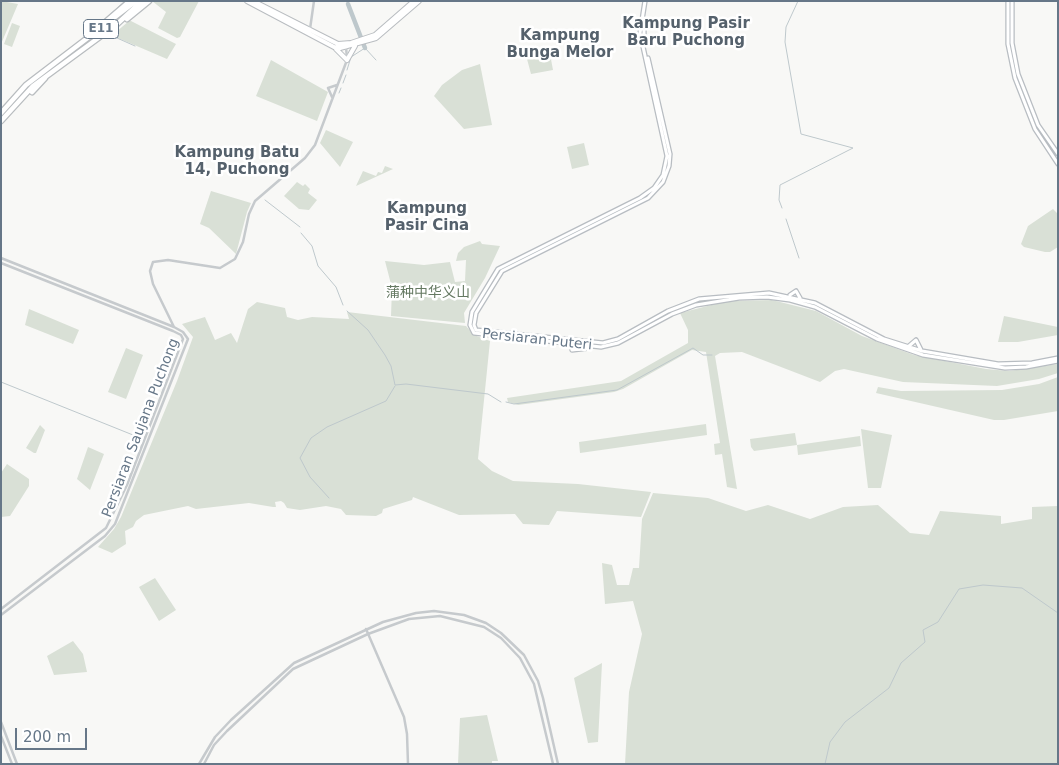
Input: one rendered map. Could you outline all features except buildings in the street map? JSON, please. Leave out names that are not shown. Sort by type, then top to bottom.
[{"type":"highway","points":[[65,56],[130,1]]},
{"type":"highway","name":"E11","points":[[1,113],[26,85],[136,1]]},
{"type":"highway","name":"E11","points":[[1,120],[23,94],[116,25],[142,1]]},
{"type":"highway","points":[[116,25],[137,12],[149,1]]},
{"type":"highway","points":[[32,92],[46,77]]},
{"type":"main road","points":[[247,1],[334,48],[347,60],[351,50],[357,44]]},
{"type":"main road","points":[[253,1],[310,31],[346,46]]},
{"type":"main road","points":[[367,40],[380,32],[414,1]]},
{"type":"main road","points":[[334,48],[357,44],[382,34],[419,1]]},
{"type":"main road","points":[[646,1],[642,32],[652,81]]},
{"type":"main road","points":[[1008,1],[1008,44],[1015,78],[1035,129],[1058,164]]},
{"type":"main road","points":[[1012,1],[1012,43],[1020,79],[1038,125],[1058,154]]},
{"type":"main road","name":"Persiaran Puteri","points":[[652,81],[670,154],[668,170],[660,187],[648,198],[502,271],[476,313],[474,325],[476,330],[603,343],[618,339],[668,311],[699,299],[752,293],[789,298],[803,303],[832,315],[877,339],[919,354],[1005,368],[1026,367],[1058,360]]},
{"type":"main road","name":"Persiaran Puteri","points":[[652,81],[667,156],[665,171],[658,183],[640,198],[500,267],[472,315],[471,328],[476,333],[592,347],[618,343],[672,314],[696,305],[746,297],[795,297],[826,307],[874,334],[922,351],[998,364],[1058,360]]},
{"type":"main road","points":[[789,298],[796,291],[801,299]]},
{"type":"main road","points":[[795,297],[803,303]]},
{"type":"main road","points":[[908,346],[916,340],[922,351]]},
{"type":"main road","points":[[572,350],[592,347]]},
{"type":"street","points":[[310,31],[314,1]]},
{"type":"street","points":[[174,327],[158,299],[152,281],[150,271],[154,262],[168,260],[218,268],[231,263],[237,256],[243,242],[252,207],[262,194],[285,176],[315,145],[347,60],[346,46]]},
{"type":"street","points":[[332,99],[328,88],[338,84]]},
{"type":"street","name":"Persiaran Saujana Puchong","points":[[1,258],[174,327],[186,334],[187,342],[115,524],[105,536],[1,615]]},
{"type":"street","name":"Persiaran Saujana Puchong","points":[[1,263],[173,331],[181,335],[183,339],[129,478],[106,528],[1,609]]},
{"type":"street","points":[[199,764],[215,737],[284,670],[304,658],[366,629],[403,616],[434,611],[464,616],[492,627],[524,655],[538,681],[558,764]]},
{"type":"street","points":[[204,764],[214,745],[227,731],[293,669],[368,634],[409,620],[440,616],[474,623],[501,638],[520,658],[530,674],[538,698],[553,764]]},
{"type":"street","points":[[366,629],[404,717],[408,734],[408,764]]},
{"type":"street","points":[[1,722],[17,764]]},
{"type":"street","points":[[1,736],[12,764]]},
{"type":"green space","points":[[1,1],[18,4],[1,44]]},
{"type":"green space","points":[[152,1],[199,1],[180,37],[177,38],[158,28],[166,12]]},
{"type":"green space","points":[[129,21],[176,44],[167,59],[118,38],[116,32]]},
{"type":"green space","points":[[12,23],[20,26],[12,47],[4,44]]},
{"type":"green space","points":[[550,54],[553,70],[531,74],[527,59]]},
{"type":"green space","points":[[271,60],[328,92],[317,121],[256,96]]},
{"type":"green space","points":[[480,64],[492,125],[464,129],[434,96],[442,85],[462,70]]},
{"type":"green space","points":[[326,130],[353,142],[340,167],[320,143]]},
{"type":"green space","points":[[584,143],[589,165],[572,169],[567,147]]},
{"type":"green space","points":[[385,166],[393,169],[356,186],[363,171],[376,176],[378,172],[382,173]]},
{"type":"green space","points":[[297,182],[303,186],[305,184],[310,189],[308,193],[317,200],[309,210],[299,209],[284,196]]},
{"type":"green space","points":[[211,191],[251,203],[236,254],[209,228],[200,224]]},
{"type":"green space","points":[[1053,209],[1058,214],[1058,247],[1050,252],[1045,252],[1024,247],[1021,244],[1028,226]]},
{"type":"green space","name":"蒲种中华义山","points":[[480,241],[482,244],[500,246],[485,278],[464,313],[465,323],[391,316],[392,288],[385,261],[424,265],[450,262],[455,282],[465,281],[466,260],[456,261],[458,253],[464,247]]},
{"type":"green space","points":[[772,300],[816,311],[862,336],[914,355],[986,369],[1009,371],[1058,364],[1058,373],[1039,379],[997,386],[903,382],[844,369],[835,371],[820,382],[742,352],[720,353],[715,356],[737,489],[727,487],[722,454],[715,455],[714,444],[720,443],[706,352],[692,350],[623,389],[614,392],[518,405],[508,402],[507,398],[621,381],[688,343],[688,330],[680,313],[727,301]]},
{"type":"green space","points":[[257,302],[285,308],[287,317],[298,320],[312,317],[349,319],[347,312],[466,326],[474,335],[490,341],[478,459],[492,471],[513,481],[578,484],[651,492],[641,517],[557,511],[549,525],[523,524],[515,514],[459,515],[413,497],[412,500],[383,509],[382,513],[376,516],[346,515],[341,509],[326,506],[300,510],[287,508],[281,501],[275,502],[276,507],[249,503],[196,509],[188,506],[144,515],[136,521],[133,527],[125,531],[126,544],[112,553],[98,547],[114,529],[121,517],[177,381],[193,337],[182,324],[205,317],[215,340],[231,333],[237,343],[248,309]]},
{"type":"green space","points":[[29,309],[79,330],[73,344],[25,325]]},
{"type":"green space","points":[[1004,316],[1058,327],[1058,335],[1018,342],[998,342]]},
{"type":"green space","points":[[126,348],[143,355],[126,399],[108,392]]},
{"type":"green space","points":[[1058,377],[1058,411],[1004,420],[994,420],[876,393],[878,387],[901,391],[1002,390],[1039,384]]},
{"type":"green space","points":[[706,424],[707,435],[580,453],[579,442]]},
{"type":"green space","points":[[40,425],[45,430],[36,453],[34,453],[26,448]]},
{"type":"green space","points":[[861,429],[892,435],[881,488],[868,488]]},
{"type":"green space","points":[[795,433],[797,445],[754,451],[751,447],[750,439]]},
{"type":"green space","points":[[860,436],[861,446],[798,455],[797,445]]},
{"type":"green space","points":[[88,447],[104,454],[90,490],[77,479]]},
{"type":"green space","points":[[7,464],[29,479],[29,486],[10,516],[1,517],[1,473]]},
{"type":"green space","points":[[653,493],[708,498],[746,511],[768,505],[810,519],[843,507],[878,505],[910,533],[929,535],[940,511],[1001,516],[1001,524],[1032,519],[1032,507],[1058,506],[1058,764],[625,764],[629,692],[642,634],[633,601],[605,604],[602,563],[612,565],[617,585],[629,585],[633,568],[639,568],[642,519]]},
{"type":"green space","points":[[155,578],[176,610],[159,621],[139,587]]},
{"type":"green space","points":[[73,641],[83,654],[87,672],[54,675],[47,656]]},
{"type":"green space","points":[[602,663],[598,742],[588,743],[574,678]]},
{"type":"green space","points":[[487,715],[498,761],[492,761],[492,764],[458,764],[460,718]]},
{"type":"waterway","points":[[105,19],[125,1]]},
{"type":"waterway","points":[[782,208],[779,200],[780,185],[853,148],[801,134],[785,42],[786,27],[798,1]]},
{"type":"waterway","points":[[348,4],[365,48]]},
{"type":"waterway","points":[[114,31],[117,38],[135,46]]},
{"type":"waterway","points":[[347,70],[351,57],[365,48],[376,60]]},
{"type":"waterway","points":[[343,83],[346,75]]},
{"type":"waterway","points":[[339,93],[341,88]]},
{"type":"waterway","points":[[265,200],[300,227]]},
{"type":"waterway","points":[[786,219],[799,258]]},
{"type":"waterway","points":[[301,233],[312,246],[318,266],[336,287],[343,305]]},
{"type":"waterway","points":[[347,311],[368,330],[385,355],[391,366],[395,385],[406,384],[488,394],[501,402]]},
{"type":"waterway","points":[[506,402],[514,404],[617,390],[693,348],[703,355],[712,355]]},
{"type":"waterway","points":[[1,382],[133,435]]},
{"type":"waterway","points":[[329,498],[310,477],[300,458],[311,438],[327,427],[386,401],[395,386]]},
{"type":"waterway","points":[[825,764],[830,742],[845,722],[889,688],[901,663],[925,642],[923,630],[938,622],[959,589],[983,585],[1022,588],[1058,613]]},
{"type":"district","name":"Kampung Pasir Baru Puchong","points":[[686,32]]},
{"type":"district","name":"Kampung Bunga Melor","points":[[560,44]]},
{"type":"district","name":"Kampung Batu 14, Puchong","points":[[237,162]]},
{"type":"district","name":"Kampung Pasir Cina","points":[[427,218]]}]
